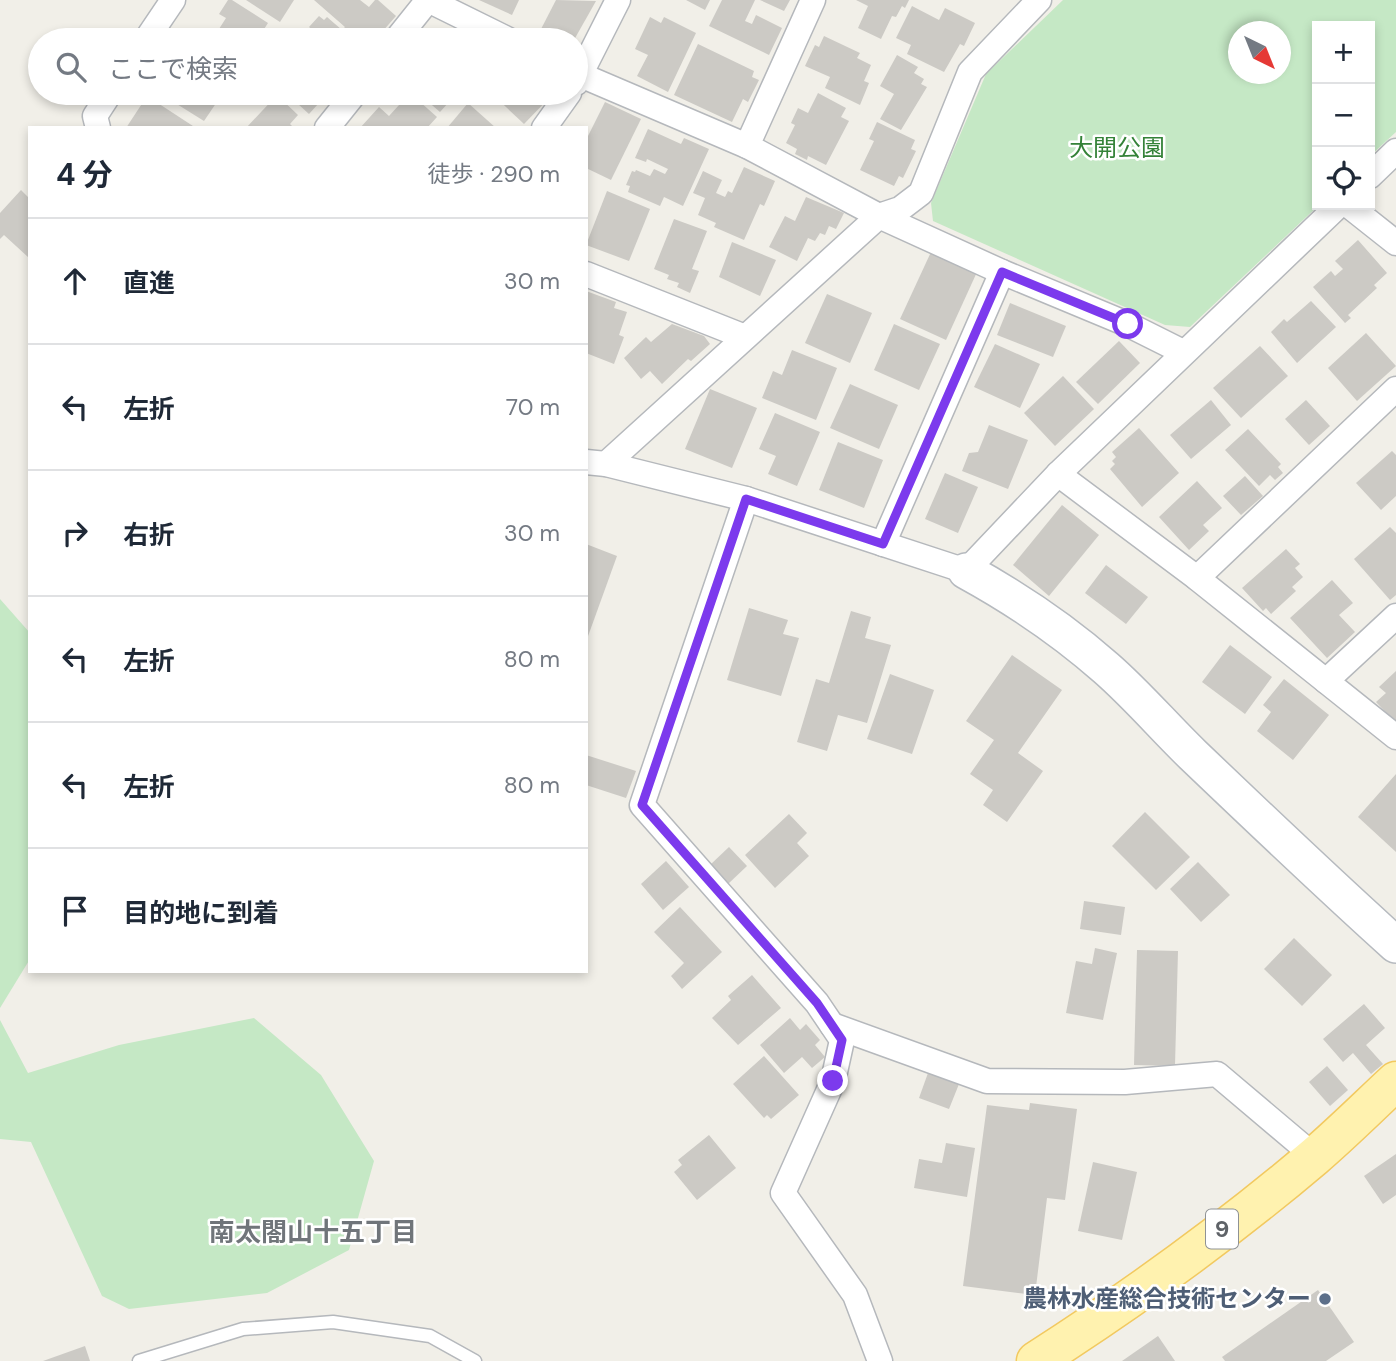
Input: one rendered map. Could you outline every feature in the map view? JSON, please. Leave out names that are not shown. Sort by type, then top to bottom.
[{"type":"main road","name":"9","points":[[1036,1361],[1081,1332],[1202,1244],[1314,1156],[1396,1081]]},
{"type":"street","points":[[154,28],[173,0]]},
{"type":"street","points":[[406,28],[428,0],[485,28]]},
{"type":"street","points":[[588,57],[618,0]]},
{"type":"street","points":[[747,146],[813,0]]},
{"type":"street","points":[[596,463],[745,337],[879,216],[900,209],[921,192],[970,72],[1039,0]]},
{"type":"street","points":[[588,86],[747,146],[879,216],[1002,272],[1128,324],[1183,352]]},
{"type":"street","points":[[96,126],[94,116],[102,105]]},
{"type":"street","points":[[329,126],[345,105]]},
{"type":"street","points":[[545,126],[559,105]]},
{"type":"street","points":[[1375,171],[1396,151]]},
{"type":"street","points":[[967,571],[1058,474],[1334,210]]},
{"type":"street","points":[[1354,210],[1396,243]]},
{"type":"street","points":[[883,544],[1002,272]]},
{"type":"street","points":[[588,275],[745,337]]},
{"type":"street","points":[[1197,578],[1396,389]]},
{"type":"street","points":[[596,463],[746,499],[967,571],[1017,599],[1107,669],[1324,881],[1396,945]]},
{"type":"street","points":[[1058,474],[1197,578],[1396,737]]},
{"type":"street","points":[[746,499],[642,805],[817,1003],[842,1040],[833,1081],[783,1193],[855,1295],[880,1361]]},
{"type":"street","points":[[1326,681],[1396,616]]},
{"type":"street","points":[[832,1025],[987,1081],[1125,1082],[1217,1074],[1314,1156]]},
{"type":"lane","points":[[139,1360],[243,1329],[333,1322],[430,1336],[475,1361]]},
{"type":"green space","name":"大開公園","points":[[1063,0],[1396,0],[1396,132],[1375,151],[1375,21],[1312,21],[1314,210],[1190,327],[1165,325],[933,221],[931,203],[986,74]]},
{"type":"green space","points":[[0,599],[28,631],[28,962],[0,1008]]},
{"type":"green space","points":[[254,1018],[321,1075],[374,1161],[349,1250],[267,1293],[129,1309],[102,1296],[31,1142],[0,1139],[0,1020],[28,1073],[119,1045]]},
{"type":"building","points":[[228,0],[232,0],[268,23],[265,28],[220,28],[226,18],[219,14]]},
{"type":"building","points":[[246,0],[294,0],[280,22]]},
{"type":"building","points":[[314,0],[360,0],[369,7],[378,0],[396,16],[386,28],[345,27]]},
{"type":"building","points":[[479,0],[519,0],[512,15]]},
{"type":"building","points":[[556,0],[596,1],[581,28],[542,28]]},
{"type":"building","points":[[686,0],[710,0],[705,10]]},
{"type":"building","points":[[722,0],[755,0],[745,21],[752,24],[756,15],[782,28],[769,55],[709,26]]},
{"type":"building","points":[[760,0],[790,0],[784,11]]},
{"type":"building","points":[[856,0],[909,0],[896,17],[892,16],[881,39],[858,28],[868,6]]},
{"type":"building","points":[[912,6],[939,20],[945,8],[975,23],[964,46],[960,44],[944,72],[907,54],[911,45],[896,38]]},
{"type":"building","points":[[319,16],[324,20],[327,17],[340,28],[309,27]]},
{"type":"building","points":[[650,17],[661,23],[664,17],[696,33],[668,92],[637,76],[648,55],[635,49]]},
{"type":"building","points":[[824,36],[860,53],[857,58],[871,65],[864,81],[869,83],[860,105],[825,88],[830,77],[805,66],[815,45],[819,47]]},
{"type":"building","points":[[698,44],[754,71],[752,77],[759,80],[748,102],[743,99],[732,122],[674,95]]},
{"type":"building","points":[[897,55],[918,67],[914,73],[924,79],[921,84],[927,87],[901,130],[880,119],[894,94],[880,86]]},
{"type":"building","points":[[818,93],[846,108],[841,117],[849,121],[826,165],[808,156],[807,160],[795,154],[797,149],[786,143],[795,125],[791,123],[798,108],[808,113]]},
{"type":"building","points":[[605,102],[641,119],[611,180],[588,169],[588,136]]},
{"type":"building","points":[[141,105],[161,105],[193,126],[127,126]]},
{"type":"building","points":[[178,105],[215,105],[204,121]]},
{"type":"building","points":[[268,105],[288,105],[298,115],[290,124],[292,126],[248,126]]},
{"type":"building","points":[[299,105],[317,105],[309,114]]},
{"type":"building","points":[[399,105],[424,105],[437,117],[429,126],[362,126],[379,107],[389,116]]},
{"type":"building","points":[[432,105],[446,105],[440,112]]},
{"type":"building","points":[[466,105],[470,105],[494,126],[449,126]]},
{"type":"building","points":[[504,105],[542,105],[524,124]]},
{"type":"building","points":[[877,122],[915,140],[911,149],[916,151],[903,178],[899,176],[894,186],[860,170],[874,141],[869,139]]},
{"type":"building","points":[[648,129],[681,144],[684,138],[709,149],[683,206],[664,197],[660,206],[628,192],[630,186],[626,185],[632,171],[650,176],[654,169],[665,174],[668,169],[647,159],[646,162],[635,158]]},
{"type":"building","points":[[744,167],[775,181],[764,206],[760,204],[744,240],[714,227],[716,223],[698,215],[705,198],[693,193],[703,171],[722,180],[716,193],[725,197],[728,191],[732,193]]},
{"type":"building","points":[[21,190],[28,197],[28,257],[4,235],[0,239],[0,213]]},
{"type":"building","points":[[607,191],[650,209],[629,261],[588,246]]},
{"type":"building","points":[[806,197],[844,213],[836,229],[829,226],[825,235],[820,233],[815,241],[808,238],[797,261],[769,247],[785,216],[795,221]]},
{"type":"building","points":[[674,219],[707,231],[692,269],[699,271],[690,293],[677,287],[679,283],[667,279],[669,275],[654,269]]},
{"type":"building","points":[[1358,240],[1387,273],[1374,285],[1377,288],[1348,315],[1351,318],[1345,323],[1313,287],[1331,271],[1335,276],[1343,269],[1335,261]]},
{"type":"building","points":[[732,242],[776,260],[760,296],[719,277]]},
{"type":"building","points":[[931,252],[977,272],[946,340],[900,319]]},
{"type":"building","points":[[588,292],[616,302],[614,308],[627,312],[619,335],[624,337],[614,364],[588,354]]},
{"type":"building","points":[[827,294],[872,313],[850,363],[805,343]]},
{"type":"building","points":[[1311,301],[1336,327],[1297,363],[1271,332],[1284,319],[1287,322]]},
{"type":"building","points":[[1010,303],[1066,326],[1053,357],[997,335]]},
{"type":"building","points":[[672,324],[704,336],[710,344],[691,361],[688,359],[662,384],[650,371],[641,379],[624,358],[646,337],[651,342]]},
{"type":"building","points":[[894,324],[940,344],[919,390],[874,370]]},
{"type":"building","points":[[1366,333],[1396,366],[1357,401],[1328,368]]},
{"type":"building","points":[[1119,341],[1140,363],[1098,404],[1076,382]]},
{"type":"building","points":[[995,344],[1040,364],[1020,408],[974,387]]},
{"type":"building","points":[[1260,346],[1288,376],[1241,418],[1213,388]]},
{"type":"building","points":[[792,350],[837,368],[816,420],[762,398],[773,371],[782,375]]},
{"type":"building","points":[[1063,376],[1094,409],[1055,446],[1024,413]]},
{"type":"building","points":[[850,384],[898,405],[879,449],[830,428]]},
{"type":"building","points":[[710,389],[757,408],[732,468],[685,449]]},
{"type":"building","points":[[1211,400],[1231,425],[1191,459],[1170,435]]},
{"type":"building","points":[[1306,400],[1330,426],[1309,445],[1285,419]]},
{"type":"building","points":[[775,413],[820,432],[797,486],[768,474],[776,456],[759,449]]},
{"type":"building","points":[[989,425],[1028,440],[1008,489],[962,471],[969,453],[978,452]]},
{"type":"building","points":[[1139,428],[1179,473],[1142,507],[1110,469],[1115,464],[1112,461],[1116,457],[1112,452]]},
{"type":"building","points":[[1248,429],[1281,464],[1278,467],[1283,473],[1275,480],[1270,475],[1259,486],[1225,450]]},
{"type":"building","points":[[838,442],[883,460],[864,508],[819,490]]},
{"type":"building","points":[[1392,451],[1396,455],[1396,496],[1381,510],[1356,483]]},
{"type":"building","points":[[945,473],[978,487],[958,533],[925,519]]},
{"type":"building","points":[[1245,476],[1263,496],[1241,515],[1223,496]]},
{"type":"building","points":[[1197,481],[1222,508],[1203,525],[1209,531],[1189,550],[1159,517]]},
{"type":"building","points":[[1062,505],[1099,535],[1049,596],[1013,565]]},
{"type":"building","points":[[1390,527],[1396,533],[1396,595],[1390,600],[1354,559]]},
{"type":"building","points":[[588,545],[617,556],[588,636]]},
{"type":"building","points":[[1286,549],[1300,564],[1295,568],[1303,577],[1292,587],[1296,591],[1271,614],[1266,608],[1263,611],[1242,588]]},
{"type":"building","points":[[1106,565],[1148,597],[1126,624],[1085,593]]},
{"type":"building","points":[[1332,580],[1353,603],[1339,615],[1355,632],[1327,658],[1290,618]]},
{"type":"building","points":[[749,608],[788,620],[783,634],[799,638],[781,696],[727,680]]},
{"type":"building","points":[[851,611],[871,617],[865,638],[891,645],[867,723],[838,715],[827,751],[797,742],[816,679],[829,683]]},
{"type":"building","points":[[1230,645],[1272,677],[1245,714],[1202,682]]},
{"type":"building","points":[[1012,655],[1062,690],[1018,753],[1043,771],[1007,822],[983,805],[993,790],[970,774],[994,740],[966,721]]},
{"type":"building","points":[[1396,671],[1396,723],[1376,702],[1386,693],[1379,687]]},
{"type":"building","points":[[890,674],[934,690],[912,754],[867,739]]},
{"type":"building","points":[[1284,679],[1329,715],[1293,760],[1257,731],[1271,712],[1263,705]]},
{"type":"building","points":[[588,756],[636,771],[626,798],[588,786]]},
{"type":"building","points":[[1396,774],[1396,852],[1358,817]]},
{"type":"building","points":[[1145,812],[1190,857],[1156,890],[1112,846]]},
{"type":"building","points":[[789,814],[807,833],[797,843],[809,856],[775,888],[745,855]]},
{"type":"building","points":[[729,847],[747,866],[728,884],[710,865]]},
{"type":"building","points":[[666,861],[689,887],[663,910],[641,884]]},
{"type":"building","points":[[1198,862],[1230,895],[1201,922],[1170,889]]},
{"type":"building","points":[[1084,901],[1125,907],[1121,935],[1080,929]]},
{"type":"building","points":[[680,907],[722,952],[682,989],[671,976],[684,963],[654,932]]},
{"type":"building","points":[[1294,938],[1332,975],[1302,1006],[1264,969]]},
{"type":"building","points":[[1095,948],[1117,953],[1103,1020],[1066,1013],[1076,961],[1092,964]]},
{"type":"building","points":[[1137,950],[1178,951],[1175,1066],[1134,1065]]},
{"type":"building","points":[[752,975],[781,1008],[738,1045],[712,1018],[731,1000],[728,996]]},
{"type":"building","points":[[1364,1004],[1385,1028],[1366,1045],[1383,1064],[1371,1074],[1353,1053],[1343,1062],[1323,1039]]},
{"type":"building","points":[[790,1018],[800,1030],[806,1024],[820,1040],[815,1045],[825,1057],[812,1068],[802,1057],[784,1073],[760,1045]]},
{"type":"building","points":[[764,1056],[799,1095],[771,1119],[767,1115],[764,1118],[733,1084]]},
{"type":"building","points":[[1327,1066],[1348,1090],[1330,1106],[1309,1082]]},
{"type":"building","points":[[928,1073],[959,1084],[949,1109],[919,1098]]},
{"type":"building","points":[[1030,1103],[1077,1109],[1065,1200],[1047,1198],[1035,1295],[963,1286],[987,1105],[1029,1110]]},
{"type":"building","points":[[709,1135],[736,1168],[697,1200],[674,1172],[682,1165],[678,1160]]},
{"type":"building","points":[[946,1143],[975,1148],[967,1197],[914,1188],[919,1159],[942,1163]]},
{"type":"building","points":[[1396,1154],[1396,1195],[1383,1204],[1364,1176]]},
{"type":"building","points":[[1093,1162],[1137,1172],[1122,1240],[1078,1231]]},
{"type":"building","points":[[1318,1290],[1354,1342],[1326,1361],[1225,1361],[1222,1357]]},
{"type":"building","points":[[1158,1336],[1175,1361],[1122,1361]]},
{"type":"building","points":[[85,1346],[90,1361],[43,1361]]},
{"type":"place","name":"農林水産総合技術センター","points":[[1325,1299]]},
{"type":"district","name":"南太閤山十五丁目","points":[[313,1232]]},
{"type":"route","points":[[833,1081],[842,1040],[817,1003],[642,805],[746,499],[883,544],[1002,272],[1128,324]]}]
